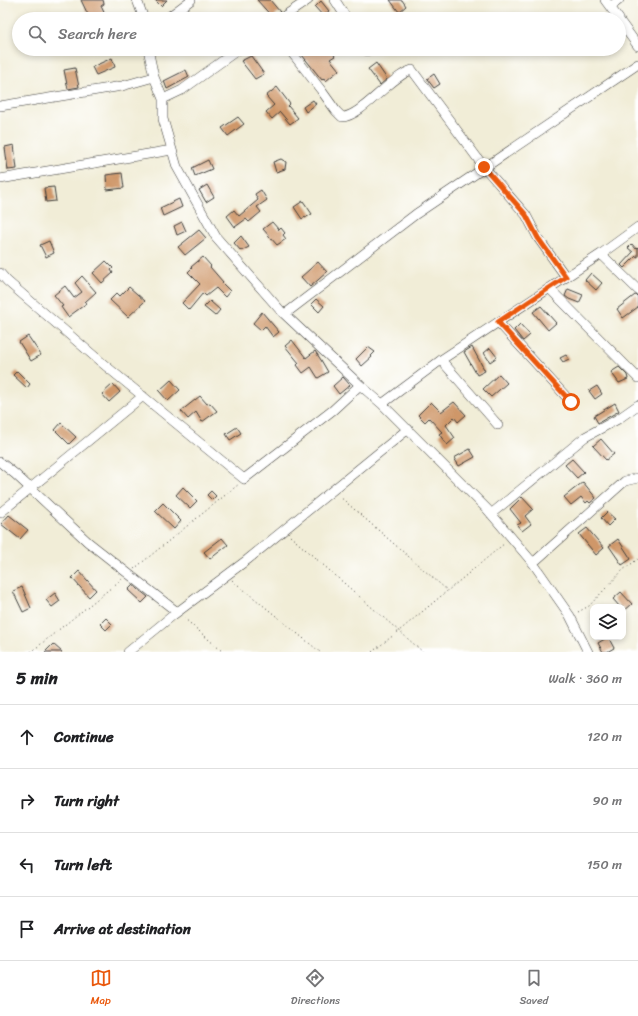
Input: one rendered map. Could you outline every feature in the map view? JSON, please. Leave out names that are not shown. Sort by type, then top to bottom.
[{"type":"street","points":[[137,0],[141,12]]},
{"type":"street","points":[[175,12],[191,0]]},
{"type":"street","points":[[290,12],[308,0]]},
{"type":"street","points":[[335,0],[343,12]]},
{"type":"street","points":[[614,12],[607,3],[619,0]]},
{"type":"street","points":[[626,29],[638,46]]},
{"type":"street","points":[[150,56],[154,77],[164,99],[163,119],[177,167],[216,237],[285,314],[408,429],[491,514],[533,563],[570,616],[588,652]]},
{"type":"street","points":[[164,99],[182,90],[230,56]]},
{"type":"street","points":[[294,56],[342,117],[347,117],[359,110],[397,79],[412,70],[484,167],[526,215],[538,238],[566,277]]},
{"type":"street","points":[[285,314],[416,214],[638,64]]},
{"type":"street","points":[[0,106],[122,86],[154,77]]},
{"type":"street","points":[[0,179],[172,150]]},
{"type":"street","points":[[382,404],[441,360],[601,254],[638,227]]},
{"type":"street","points":[[601,254],[638,290]]},
{"type":"street","points":[[0,273],[7,281],[101,362],[244,479],[333,410],[360,385]]},
{"type":"street","points":[[549,288],[638,378]]},
{"type":"street","points":[[498,322],[571,402]]},
{"type":"street","points":[[441,360],[498,425]]},
{"type":"street","points":[[0,513],[143,396]]},
{"type":"street","points":[[491,514],[585,437],[618,419],[638,405]]},
{"type":"street","points":[[128,652],[180,614],[408,429]]},
{"type":"street","points":[[0,462],[15,474],[88,542],[180,614]]},
{"type":"street","points":[[533,563],[625,481],[638,478]]},
{"type":"path","points":[[225,496],[243,481]]},
{"type":"path","points":[[337,494],[447,590]]},
{"type":"path","points":[[283,530],[423,652]]},
{"type":"path","points":[[372,652],[512,538]]},
{"type":"path","points":[[570,616],[589,606],[623,570],[638,559]]},
{"type":"path","points":[[230,579],[320,652]]},
{"type":"path","points":[[180,614],[223,652]]},
{"type":"building","points":[[81,0],[103,0],[104,4],[101,6],[104,12],[87,12]]},
{"type":"building","points":[[155,0],[167,0],[161,6]]},
{"type":"building","points":[[257,0],[270,0],[280,12],[268,12]]},
{"type":"building","points":[[390,0],[402,0],[406,6],[399,12]]},
{"type":"building","points":[[321,1],[329,11],[319,12],[315,7]]},
{"type":"building","points":[[251,56],[264,74],[255,79],[241,61]]},
{"type":"building","points":[[303,56],[335,56],[330,59],[339,70],[326,81],[324,78],[322,80]]},
{"type":"building","points":[[112,58],[115,67],[96,75],[92,67]]},
{"type":"building","points":[[376,63],[387,79],[380,85],[368,69]]},
{"type":"building","points":[[75,68],[79,87],[68,89],[64,70]]},
{"type":"building","points":[[186,70],[189,77],[167,89],[164,81]]},
{"type":"building","points":[[434,74],[440,84],[434,88],[427,79]]},
{"type":"building","points":[[277,87],[290,104],[288,106],[298,118],[290,124],[280,112],[272,119],[266,112],[274,105],[266,96]]},
{"type":"building","points":[[313,100],[316,104],[306,112],[303,107]]},
{"type":"building","points":[[238,117],[244,124],[228,136],[222,128]]},
{"type":"building","points":[[14,145],[17,169],[8,170],[5,147]]},
{"type":"building","points":[[281,159],[286,162],[285,169],[276,172],[273,162]]},
{"type":"building","points":[[208,160],[212,169],[195,176],[192,168]]},
{"type":"building","points":[[122,173],[124,188],[107,190],[106,175]]},
{"type":"building","points":[[207,185],[214,197],[206,202],[199,190]]},
{"type":"building","points":[[54,187],[56,201],[46,202],[44,188]]},
{"type":"building","points":[[261,190],[267,200],[257,207],[261,212],[249,222],[246,219],[235,227],[227,216],[234,210],[239,216],[258,200],[255,194]]},
{"type":"building","points":[[179,199],[182,207],[163,216],[160,208]]},
{"type":"building","points":[[303,201],[312,214],[302,219],[294,207]]},
{"type":"building","points":[[182,222],[186,231],[177,235],[174,226]]},
{"type":"building","points":[[272,222],[279,230],[281,228],[285,233],[283,235],[286,239],[277,245],[263,229]]},
{"type":"building","points":[[199,230],[206,238],[185,255],[178,247]]},
{"type":"building","points":[[241,236],[249,247],[241,251],[234,243]]},
{"type":"building","points":[[49,241],[54,253],[46,257],[40,245]]},
{"type":"building","points":[[632,244],[636,249],[638,247],[638,257],[636,256],[624,268],[621,265],[633,252],[628,248]]},
{"type":"building","points":[[203,257],[223,282],[222,283],[230,291],[225,297],[216,288],[206,296],[203,293],[189,310],[182,303],[200,284],[188,272],[192,268],[191,267]]},
{"type":"building","points":[[106,261],[113,268],[111,270],[113,273],[102,283],[93,273]]},
{"type":"building","points":[[318,262],[327,272],[310,287],[301,277]]},
{"type":"building","points":[[591,273],[602,283],[596,290],[585,280]]},
{"type":"building","points":[[82,276],[96,292],[85,302],[87,303],[68,317],[61,307],[63,306],[54,295],[65,286],[74,298],[82,292],[75,283]]},
{"type":"building","points":[[129,287],[145,301],[128,317],[110,300],[117,293],[120,296]]},
{"type":"building","points":[[568,289],[583,295],[579,303],[565,296]]},
{"type":"building","points":[[635,295],[638,296],[638,307],[623,318],[617,309]]},
{"type":"building","points":[[316,299],[324,306],[319,312],[311,304]]},
{"type":"building","points":[[210,301],[220,310],[215,316],[204,307]]},
{"type":"building","points":[[541,306],[556,323],[548,330],[533,312]]},
{"type":"building","points":[[262,312],[279,332],[273,337],[265,326],[261,330],[253,323]]},
{"type":"building","points":[[520,324],[530,335],[523,341],[514,330]]},
{"type":"building","points":[[28,336],[41,355],[31,361],[19,342]]},
{"type":"building","points":[[292,340],[306,358],[315,351],[328,372],[318,378],[311,367],[303,373],[297,365],[299,363],[285,346]]},
{"type":"building","points":[[368,347],[375,352],[371,356],[372,357],[362,366],[356,359]]},
{"type":"building","points":[[472,347],[485,371],[477,375],[464,352]]},
{"type":"building","points":[[490,348],[497,357],[490,362],[484,353]]},
{"type":"building","points":[[566,355],[569,359],[563,362],[560,358]]},
{"type":"building","points":[[619,367],[627,375],[628,379],[619,383],[611,372]]},
{"type":"building","points":[[17,371],[30,384],[27,388],[13,375]]},
{"type":"building","points":[[499,374],[507,383],[491,397],[483,389]]},
{"type":"building","points":[[343,377],[350,385],[339,394],[333,386]]},
{"type":"building","points":[[171,380],[180,390],[168,401],[159,391]]},
{"type":"building","points":[[113,384],[120,392],[109,402],[102,394]]},
{"type":"building","points":[[597,386],[602,394],[595,399],[589,391]]},
{"type":"building","points":[[200,396],[207,404],[210,403],[217,411],[202,422],[196,412],[188,419],[181,411]]},
{"type":"building","points":[[431,402],[441,412],[454,402],[466,415],[458,422],[454,417],[446,425],[455,438],[447,445],[439,434],[442,432],[429,418],[425,422],[418,415]]},
{"type":"building","points":[[615,403],[619,411],[598,423],[594,416]]},
{"type":"building","points":[[61,423],[76,437],[69,444],[55,430]]},
{"type":"building","points":[[237,427],[241,433],[230,440],[226,434]]},
{"type":"building","points":[[601,439],[614,454],[606,460],[593,446]]},
{"type":"building","points":[[470,449],[475,457],[459,466],[454,458]]},
{"type":"building","points":[[572,459],[584,472],[577,478],[565,465]]},
{"type":"building","points":[[583,482],[596,498],[590,503],[588,501],[586,503],[581,497],[571,505],[564,497]]},
{"type":"building","points":[[183,487],[197,501],[190,508],[176,495]]},
{"type":"building","points":[[211,491],[216,496],[212,500],[207,495]]},
{"type":"building","points":[[522,497],[533,509],[525,516],[531,524],[522,531],[517,525],[521,523],[510,509]]},
{"type":"building","points":[[163,503],[181,521],[174,529],[155,511]]},
{"type":"building","points":[[607,512],[615,519],[608,526],[601,518]]},
{"type":"building","points":[[9,515],[28,530],[20,539],[1,524]]},
{"type":"building","points":[[587,528],[604,548],[596,555],[579,534]]},
{"type":"building","points":[[222,538],[228,545],[210,559],[204,552]]},
{"type":"building","points":[[618,539],[631,559],[622,565],[609,546]]},
{"type":"building","points":[[79,571],[96,590],[89,597],[72,578]]},
{"type":"building","points":[[133,585],[148,597],[142,603],[128,590]]},
{"type":"building","points":[[22,587],[31,608],[23,612],[13,591]]},
{"type":"building","points":[[621,592],[632,604],[626,609],[626,604],[617,604],[613,599]]},
{"type":"building","points":[[55,593],[60,601],[52,607],[46,600]]},
{"type":"building","points":[[106,618],[112,624],[106,630],[100,624]]},
{"type":"building","points":[[603,640],[610,640],[614,648],[607,652],[603,652],[598,643]]},
{"type":"building","points":[[53,644],[62,652],[45,652]]},
{"type":"route","points":[[484,167],[526,215],[538,238],[566,277],[498,322],[571,402]]}]
